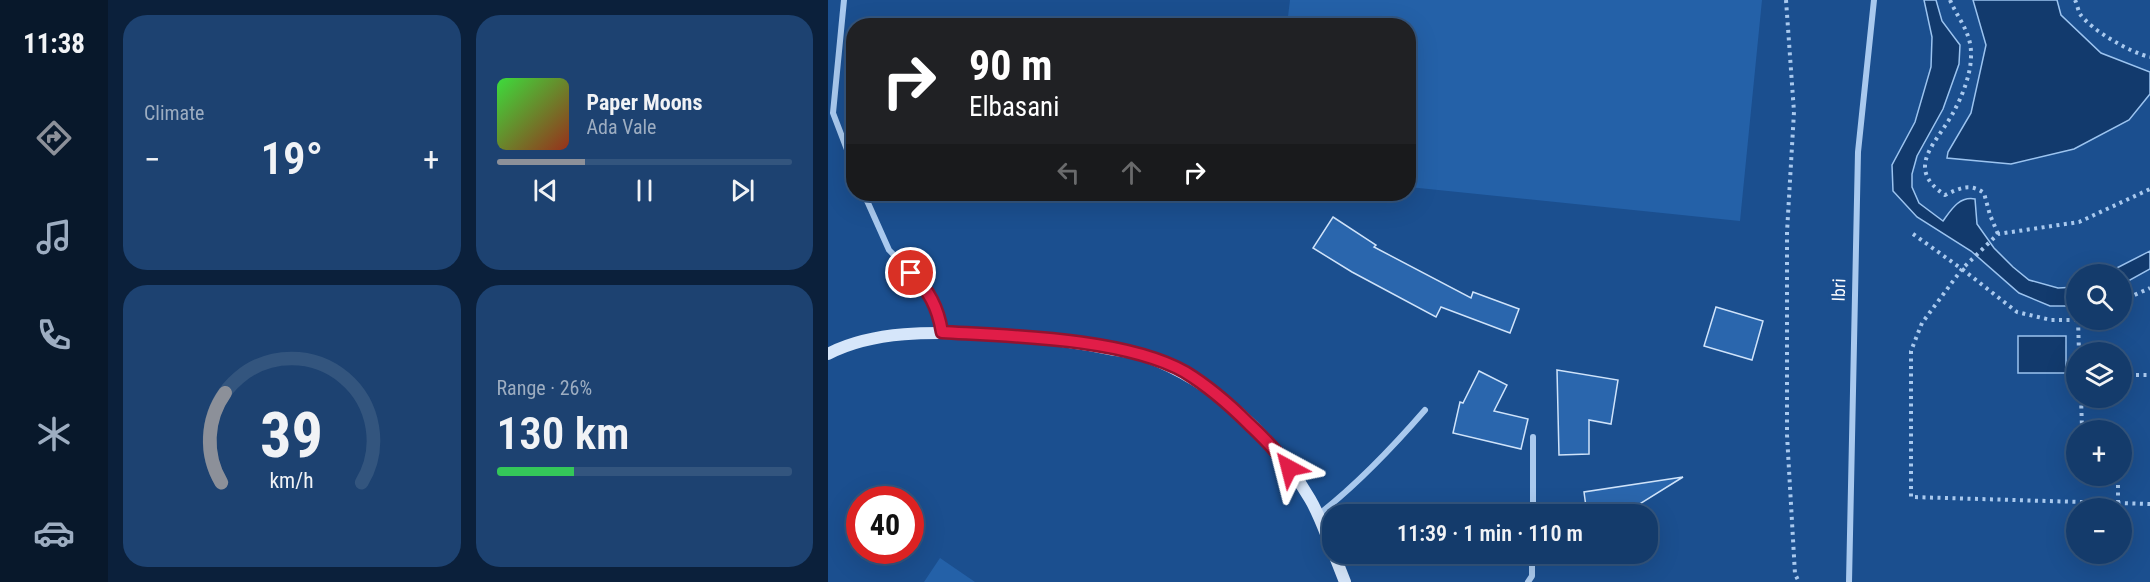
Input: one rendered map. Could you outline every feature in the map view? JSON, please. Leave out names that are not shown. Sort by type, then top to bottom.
[{"type":"street","points":[[844,0],[830,112],[846,149]]},
{"type":"street","name":"Ibri","points":[[1849,582],[1858,152],[1874,0]]},
{"type":"street","points":[[867,201],[889,250],[924,285],[936,306],[942,332]]},
{"type":"street","points":[[828,354],[871,338],[942,332],[1005,335],[1087,344],[1143,355],[1185,372],[1230,405],[1278,452],[1310,500],[1322,525]]},
{"type":"street","points":[[1318,515],[1362,478],[1425,410]]},
{"type":"street","points":[[1533,437],[1533,504]]},
{"type":"street","points":[[1338,564],[1345,582]]},
{"type":"street","points":[[1528,582],[1532,576],[1532,564]]},
{"type":"path","points":[[1786,0],[1785,14],[1794,112],[1787,232],[1786,435],[1794,574],[1799,582]]},
{"type":"path","points":[[1950,0],[1971,40],[1972,58],[1962,93],[1953,113],[1928,151],[1925,171],[1932,186],[1945,195],[1963,186],[1976,187],[1984,193],[1998,234]]},
{"type":"path","points":[[2075,0],[2081,15],[2106,37],[2139,54],[2150,57]]},
{"type":"path","points":[[2066,501],[1911,497],[1911,351],[1922,323],[1962,269],[1998,234],[2079,222],[2150,189]]},
{"type":"path","points":[[1914,234],[2017,312],[2051,320],[2066,320]]},
{"type":"path","points":[[2132,296],[2150,288]]},
{"type":"path","points":[[2132,375],[2150,375]]},
{"type":"path","points":[[2132,503],[2150,504]]},
{"type":"shaded area","points":[[1290,0],[1762,0],[1740,221],[1416,188],[1416,18],[1288,18]]},
{"type":"shaded area","points":[[1924,0],[1936,0],[1942,21],[1960,45],[1959,64],[1943,109],[1917,156],[1912,174],[1912,187],[1919,203],[1943,221],[1952,208],[1960,202],[1975,199],[1977,224],[1994,248],[2029,280],[2058,288],[2066,288],[2066,306],[2050,306],[2019,293],[1971,251],[1917,217],[1893,191],[1892,165],[1915,122],[1931,67],[1932,37]]},
{"type":"shaded area","points":[[1973,0],[2057,0],[2061,15],[2101,53],[2150,72],[2150,94],[2129,120],[2074,149],[2011,164],[1947,158],[1948,152],[1971,113],[1986,45]]},
{"type":"shaded area","points":[[2150,251],[2150,269],[2132,279],[2132,264],[2125,264]]},
{"type":"shaded area","points":[[2018,336],[2066,336],[2066,373],[2018,373]]},
{"type":"shaded area","points":[[940,558],[975,582],[924,582]]},
{"type":"building","points":[[1333,217],[1376,245],[1374,247],[1471,298],[1473,292],[1519,309],[1510,333],[1441,307],[1436,317],[1352,272],[1313,248]]},
{"type":"building","points":[[1716,307],[1763,321],[1752,360],[1704,346]]},
{"type":"building","points":[[1557,370],[1618,380],[1611,424],[1589,420],[1589,454],[1559,455]]},
{"type":"building","points":[[1479,371],[1507,385],[1494,411],[1528,419],[1521,449],[1453,433],[1460,402],[1463,403]]},
{"type":"building","points":[[1683,477],[1639,504],[1586,504],[1584,492]]},
{"type":"route","points":[[911,273],[924,285],[936,306],[942,332],[1005,335],[1087,344],[1143,355],[1185,372],[1230,405],[1278,452],[1289,468]]}]
